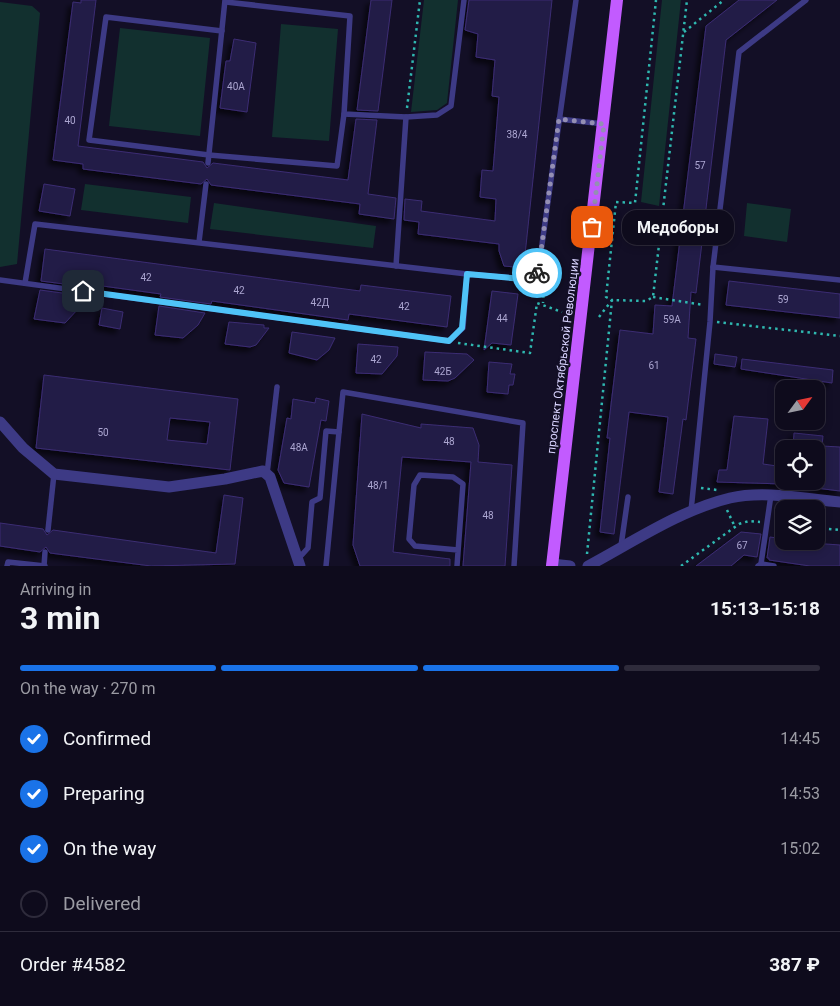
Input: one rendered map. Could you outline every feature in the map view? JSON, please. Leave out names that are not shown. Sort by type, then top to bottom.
[{"type":"main road","name":"проспект Октябрьской Революции","points":[[552,565],[617,0]]},
{"type":"street","points":[[0,422],[23,448],[54,474],[169,487],[225,479],[252,471],[263,471],[270,477],[299,562]]},
{"type":"street","points":[[587,561],[621,548],[691,511],[723,500],[771,495],[840,502]]},
{"type":"street","points":[[552,565],[570,566]]},
{"type":"lane","points":[[344,114],[406,117],[437,115],[451,106],[464,0]]},
{"type":"lane","points":[[25,283],[34,224],[467,274],[523,279],[535,277],[539,266],[576,0]]},
{"type":"lane","points":[[691,511],[710,322],[713,267],[739,52],[806,0]]},
{"type":"lane","points":[[208,163],[209,154],[222,32],[225,1],[350,16],[344,114],[337,166],[209,154],[89,140],[106,18],[222,32]]},
{"type":"lane","points":[[396,266],[406,117]]},
{"type":"lane","points":[[559,119],[604,124]]},
{"type":"lane","points":[[199,242],[206,184]]},
{"type":"lane","points":[[713,267],[840,280]]},
{"type":"lane","points":[[0,280],[449,341],[462,328],[467,274]]},
{"type":"lane","points":[[267,474],[278,387]]},
{"type":"lane","points":[[326,566],[343,392],[523,423],[514,566]]},
{"type":"lane","points":[[299,562],[308,548],[312,502],[320,498],[326,431],[340,432]]},
{"type":"lane","points":[[48,530],[54,474]]},
{"type":"lane","points":[[457,566],[463,484],[453,477],[420,475],[414,485],[409,539],[415,546],[458,550]]},
{"type":"lane","points":[[771,495],[760,565],[774,566]]},
{"type":"lane","points":[[621,548],[628,497]]},
{"type":"lane","points":[[7,566],[8,562],[44,566],[45,552]]},
{"type":"path","points":[[406,117],[420,0]]},
{"type":"path","points":[[656,0],[635,203],[616,202],[606,297],[612,300],[646,301],[653,296],[710,306]]},
{"type":"path","points":[[653,296],[687,0]]},
{"type":"path","points":[[683,32],[724,0]]},
{"type":"path","points":[[543,303],[544,288]]},
{"type":"path","points":[[599,317],[612,300]]},
{"type":"path","points":[[587,561],[612,300]]},
{"type":"path","points":[[449,341],[471,347],[530,353],[537,302],[562,312]]},
{"type":"path","points":[[710,322],[840,336]]},
{"type":"path","points":[[723,500],[735,527]]},
{"type":"path","points":[[680,566],[735,527],[749,520],[775,523]]},
{"type":"path","points":[[825,529],[840,530]]},
{"type":"green space","points":[[424,0],[458,0],[447,103],[437,110],[411,112]]},
{"type":"green space","points":[[662,0],[681,0],[659,206],[641,202]]},
{"type":"green space","points":[[0,2],[32,6],[40,13],[17,264],[0,267]]},
{"type":"green space","points":[[281,24],[338,29],[329,141],[272,137]]},
{"type":"green space","points":[[120,28],[210,38],[200,136],[109,126]]},
{"type":"green space","points":[[85,184],[191,197],[188,223],[81,210]]},
{"type":"green space","points":[[214,203],[376,226],[373,248],[210,229]]},
{"type":"green space","points":[[747,203],[791,209],[787,242],[744,236]]},
{"type":"building","points":[[81,0],[96,0],[78,146],[203,162],[207,168],[213,163],[348,180],[356,119],[377,120],[368,194],[396,198],[394,219],[359,214],[360,204],[211,185],[207,179],[201,184],[83,169],[83,164],[53,160],[73,2],[81,3]]},
{"type":"building","points":[[371,0],[392,0],[378,111],[357,110]]},
{"type":"building","points":[[469,0],[552,0],[525,255],[515,267],[504,266],[499,251],[499,244],[418,234],[419,222],[404,220],[405,199],[422,201],[421,211],[495,221],[496,199],[480,197],[482,170],[493,171],[499,97],[492,96],[495,60],[476,57],[478,34],[465,30]]},
{"type":"building","points":[[739,0],[777,0],[726,40],[696,293],[691,292],[688,338],[696,339],[686,420],[683,419],[673,494],[659,492],[668,417],[629,412],[614,534],[600,532],[610,438],[607,438],[620,330],[653,334],[655,305],[672,306],[706,26]]},
{"type":"building","points":[[234,39],[256,43],[247,112],[220,108],[226,61],[230,61]]},
{"type":"building","points":[[44,184],[75,189],[70,216],[39,211]]},
{"type":"building","points":[[45,249],[360,291],[361,285],[451,296],[447,327],[349,314],[348,320],[212,301],[211,304],[160,297],[161,294],[88,284],[87,287],[41,281]]},
{"type":"building","points":[[729,281],[840,294],[840,318],[726,305]]},
{"type":"building","points":[[40,290],[84,296],[79,308],[65,323],[34,319]]},
{"type":"building","points":[[492,291],[518,294],[511,345],[492,343],[484,350]]},
{"type":"building","points":[[159,306],[205,313],[198,325],[183,338],[155,335]]},
{"type":"building","points":[[102,308],[123,312],[120,329],[99,325]]},
{"type":"building","points":[[229,322],[264,325],[264,328],[269,328],[256,345],[250,347],[225,344]]},
{"type":"building","points":[[292,332],[335,338],[329,350],[317,360],[289,353]]},
{"type":"building","points":[[358,344],[398,347],[397,356],[382,374],[356,373]]},
{"type":"building","points":[[425,352],[467,354],[474,360],[455,378],[448,381],[423,380]]},
{"type":"building","points":[[715,354],[737,357],[735,367],[714,364]]},
{"type":"building","points":[[742,359],[833,370],[832,383],[825,382],[825,380],[812,380],[741,369]]},
{"type":"building","points":[[489,362],[512,364],[510,374],[515,374],[513,385],[509,385],[508,394],[487,392]]},
{"type":"building","points":[[44,375],[238,399],[230,470],[36,448]],"holes":[[[170,418],[210,422],[207,444],[167,440]]]},
{"type":"building","points":[[316,398],[329,401],[326,421],[321,420],[309,487],[284,483],[278,470],[287,418],[291,419],[293,399],[315,403]]},
{"type":"building","points":[[362,414],[421,428],[421,424],[473,428],[479,445],[478,462],[512,465],[505,566],[463,566],[471,462],[402,457],[393,552],[450,559],[450,566],[360,566],[353,545]]},
{"type":"building","points":[[734,416],[768,419],[763,464],[775,466],[775,484],[717,482],[719,470],[727,470]]},
{"type":"building","points":[[794,433],[823,436],[823,440],[794,440]]},
{"type":"building","points":[[825,446],[840,447],[840,491],[825,489]]},
{"type":"building","points":[[224,495],[243,498],[235,564],[151,566],[50,553],[46,547],[40,552],[0,546],[0,523],[43,529],[47,535],[53,530],[216,553]]},
{"type":"building","points":[[741,532],[761,534],[757,557],[744,555],[731,566],[696,566]]},
{"type":"building","points":[[770,537],[775,538],[775,550],[825,550],[825,544],[840,545],[840,566],[810,566],[769,560],[767,558]]},
{"type":"way so far","points":[[537,273],[559,119],[604,124],[592,227]]},
{"type":"place","name":"Медоборы","points":[[592,227]]},
{"type":"route","points":[[83,291],[449,341],[462,328],[467,274],[523,279],[535,277],[537,273]]}]
